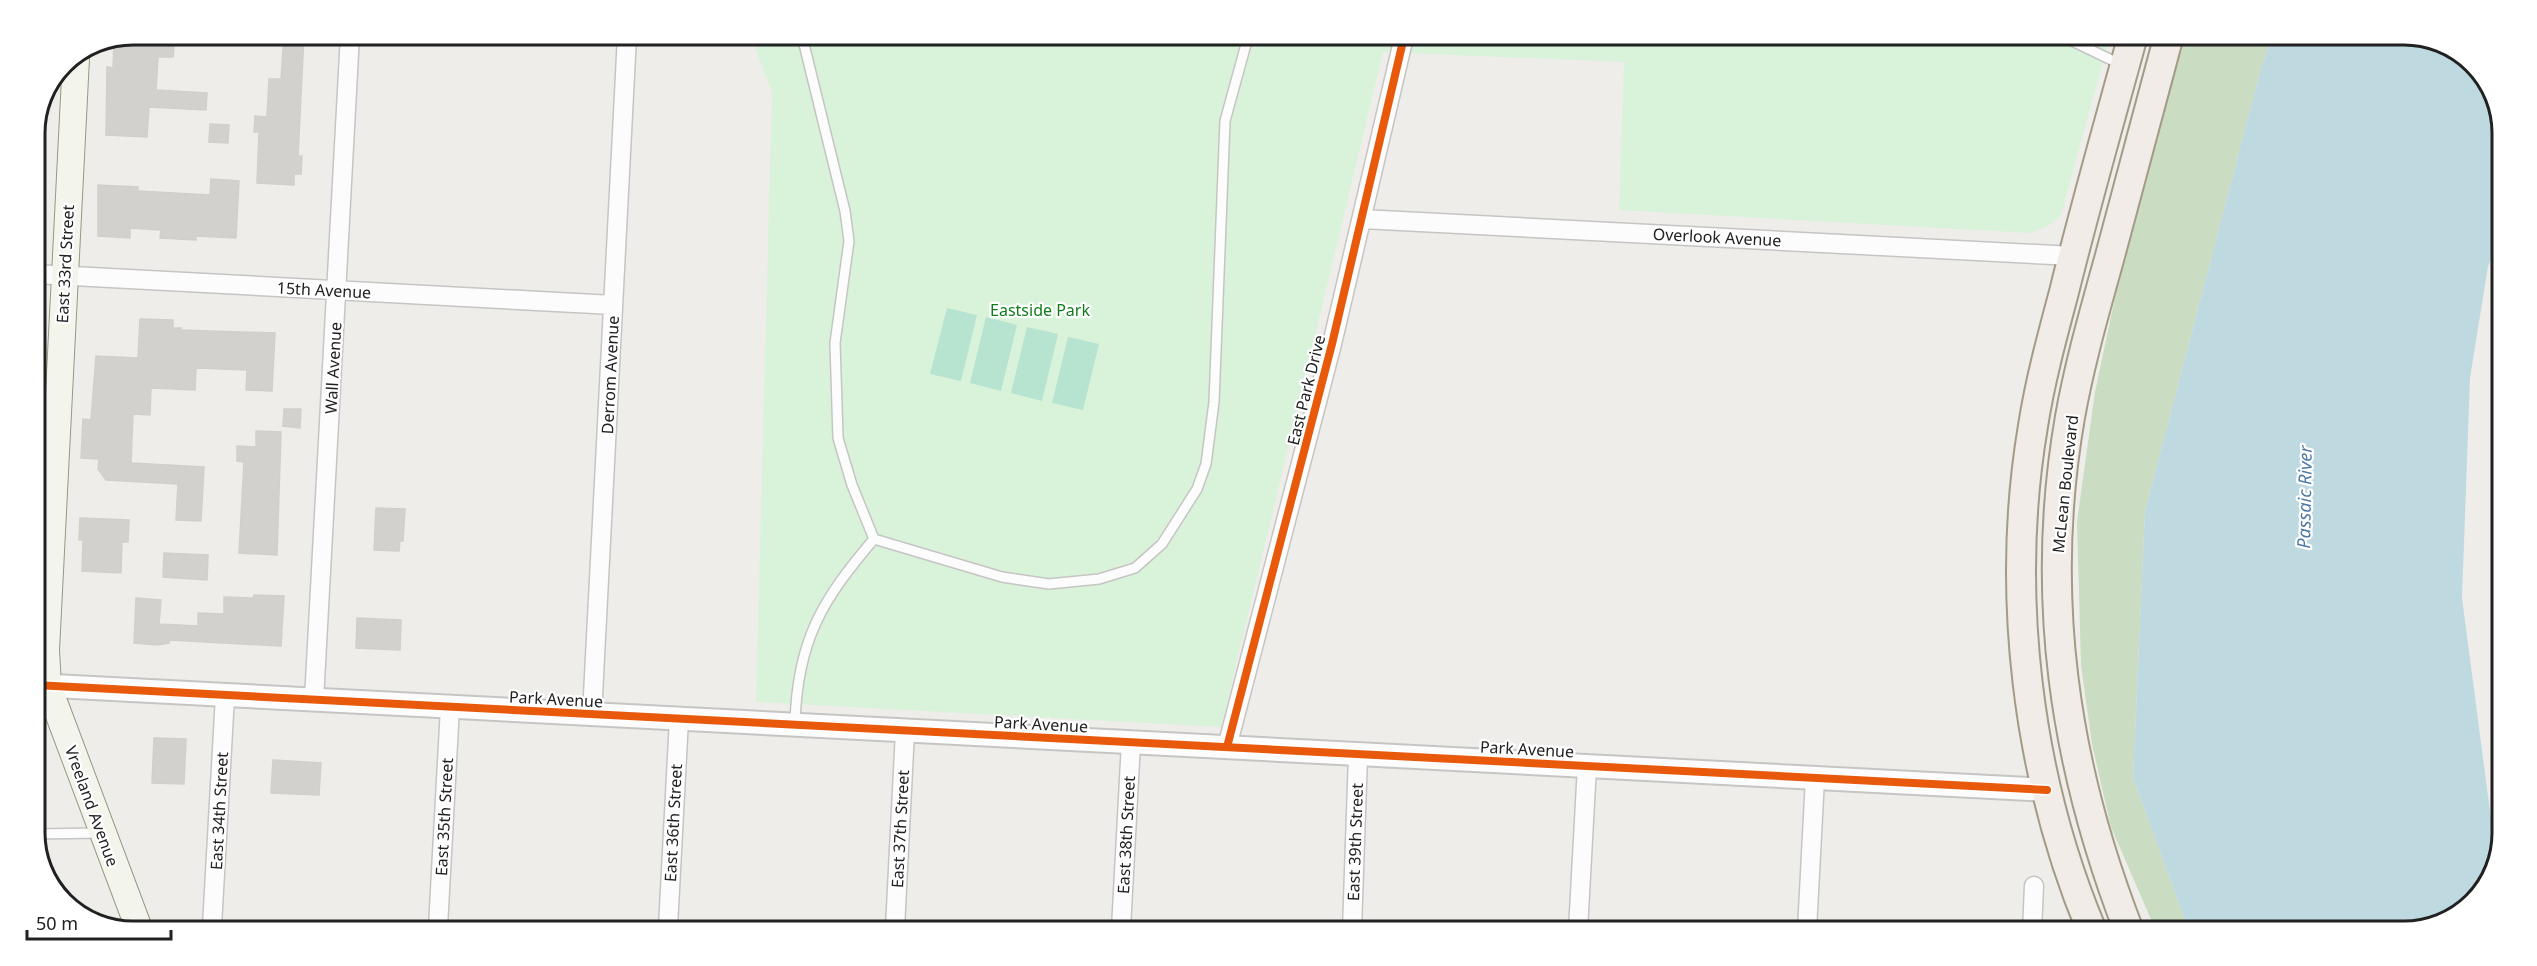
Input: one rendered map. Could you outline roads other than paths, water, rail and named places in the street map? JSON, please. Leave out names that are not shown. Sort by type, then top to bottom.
[{"type":"main road","points":[[2088,921],[2064,855],[2047,790],[2026,667],[2022,533],[2027,465],[2040,383],[2130,45]]},
{"type":"main road","name":"McLean Boulevard","points":[[2125,921],[2094,834],[2072,735],[2059,631],[2058,526],[2065,455],[2076,385],[2167,45]]},
{"type":"main road","name":"East 33rd Street","points":[[45,648],[75,67]]},
{"type":"main road","name":"Vreeland Avenue","points":[[45,696],[102,833],[133,921]]},
{"type":"street","name":"Wall Avenue","points":[[314,700],[350,45]]},
{"type":"street","name":"Derrom Avenue","points":[[592,715],[627,45]]},
{"type":"street","name":"East Park Drive","points":[[1227,747],[1332,344],[1402,45]]},
{"type":"street","name":"Overlook Avenue","points":[[1362,219],[2073,256]]},
{"type":"street","name":"15th Avenue","points":[[45,275],[613,305]]},
{"type":"street","name":"Park Avenue","points":[[45,686],[2047,790]]},
{"type":"street","name":"East 34th Street","points":[[212,921],[225,696]]},
{"type":"street","name":"East 35th Street","points":[[438,921],[450,707]]},
{"type":"street","name":"East 36th Street","points":[[668,921],[679,719]]},
{"type":"street","name":"East 37th Street","points":[[895,921],[906,731]]},
{"type":"street","name":"East 38th Street","points":[[1121,921],[1131,742]]},
{"type":"street","name":"East 39th Street","points":[[1352,921],[1359,754]]},
{"type":"street","points":[[1578,921],[1587,766]]},
{"type":"street","points":[[1807,921],[1815,778]]},
{"type":"street","points":[[2032,921],[2034,886]]},
{"type":"lane","points":[[804,45],[845,211],[849,241],[835,342],[838,438],[852,484],[874,539]]},
{"type":"lane","points":[[874,539],[1002,577],[1049,584],[1099,579],[1135,568],[1162,544],[1197,489],[1206,464],[1214,402],[1225,121],[1246,45]]},
{"type":"lane","points":[[2080,45],[2124,66]]},
{"type":"lane","points":[[795,725],[797,688],[814,625],[828,597],[874,539]]},
{"type":"lane","points":[[45,834],[102,833]]},
{"type":"water","name":"Passaic River","points":[[2269,45],[2416,46],[2443,54],[2466,71],[2480,89],[2489,110],[2492,127],[2492,256],[2488,266],[2470,378],[2462,598],[2492,833],[2487,862],[2474,887],[2453,906],[2427,918],[2404,921],[2185,921],[2133,778],[2145,511]]},
{"type":"park label","name":"Eastside Park","points":[[1040,310]]}]
